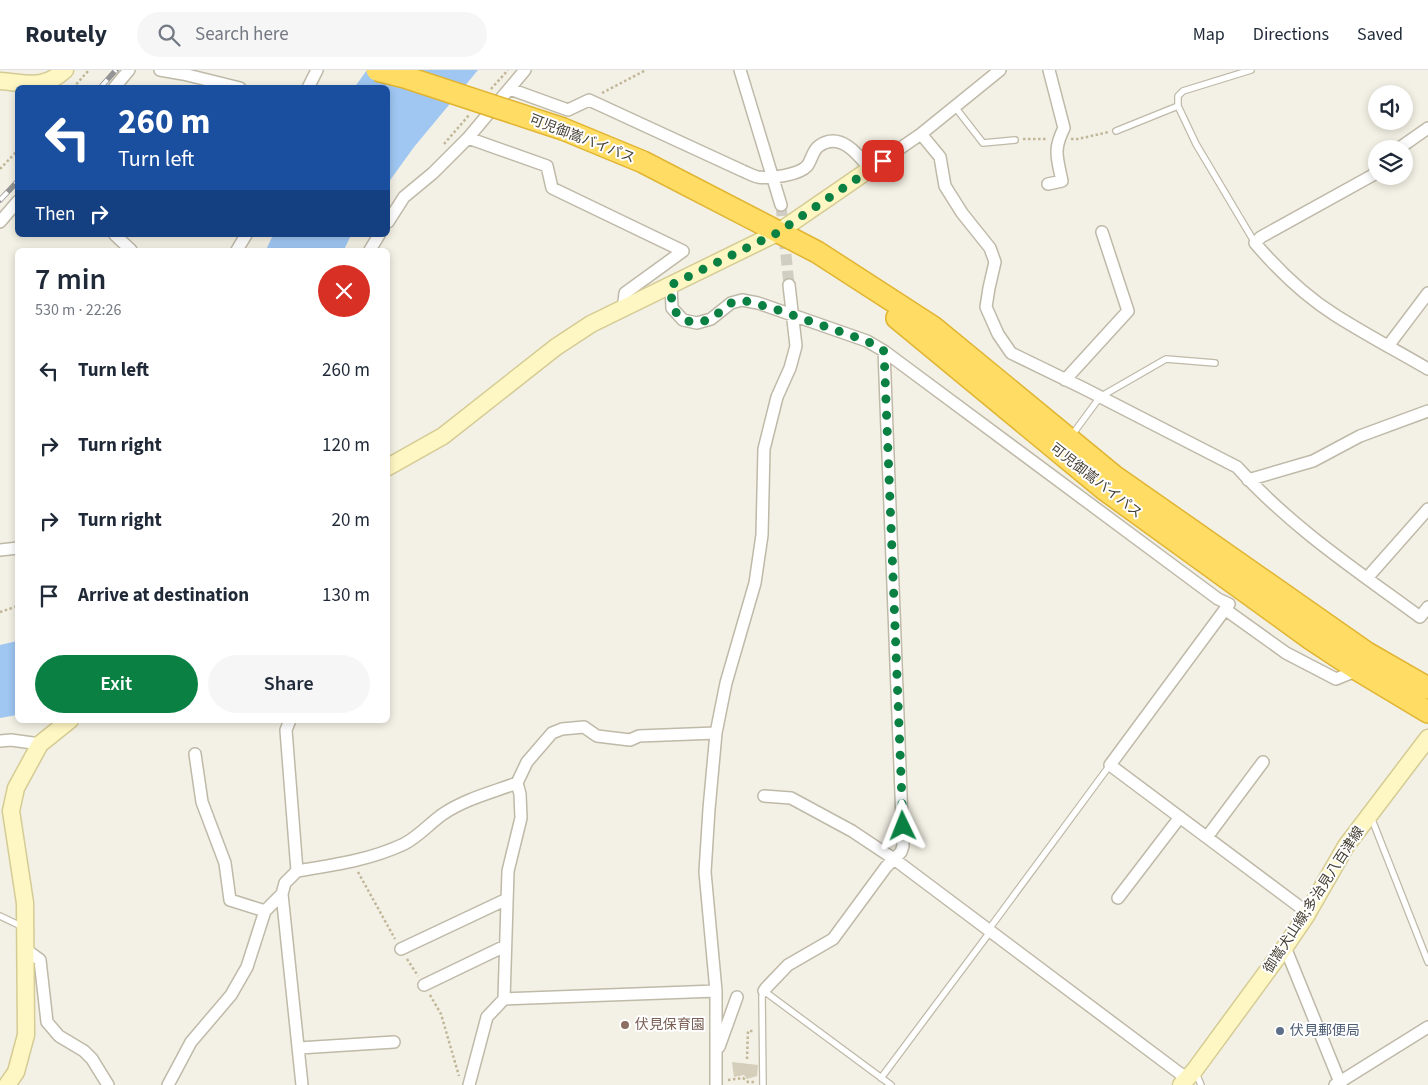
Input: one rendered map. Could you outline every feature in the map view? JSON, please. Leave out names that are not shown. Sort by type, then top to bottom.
[{"type":"highway","name":"可児御嵩バイパス","points":[[377,70],[405,77],[563,129],[643,162],[777,233],[817,252],[933,327],[1114,476],[1367,654],[1428,688]]},
{"type":"highway","name":"可児御嵩バイパス","points":[[777,233],[811,261],[906,325],[1104,489],[1311,639],[1428,712]]},
{"type":"street","points":[[0,81],[42,84],[55,79],[66,70]]},
{"type":"street","points":[[117,85],[130,70]]},
{"type":"street","points":[[160,70],[185,72],[230,85]]},
{"type":"street","points":[[310,85],[317,70]]},
{"type":"street","points":[[390,219],[404,197],[468,138],[525,70]]},
{"type":"street","points":[[740,70],[780,205]]},
{"type":"street","points":[[390,466],[443,436],[556,347],[591,324],[777,233],[921,134],[1000,70]]},
{"type":"street","points":[[1048,184],[1062,181],[1056,150],[1064,128],[1049,70]]},
{"type":"street","points":[[510,89],[568,110],[589,100],[759,177],[772,178],[798,172],[807,166],[812,154],[819,146],[832,141],[844,143],[857,152],[870,169]]},
{"type":"street","points":[[1411,140],[1428,128]]},
{"type":"street","points":[[921,134],[940,157],[945,186],[962,213],[990,248],[995,262],[986,307],[998,334],[1011,354],[1237,467],[1248,480],[1307,535],[1424,620],[1428,607]]},
{"type":"street","points":[[468,138],[547,166],[552,188],[683,251],[625,292],[624,302],[626,306]]},
{"type":"street","points":[[1368,178],[1261,237],[1255,243],[1267,257],[1307,294],[1334,314],[1428,369]]},
{"type":"street","points":[[0,222],[15,204]]},
{"type":"street","points":[[1065,380],[1128,311],[1102,232]]},
{"type":"street","points":[[117,237],[129,248]]},
{"type":"street","points":[[238,248],[245,237]]},
{"type":"street","points":[[371,248],[378,237]]},
{"type":"street","points":[[671,285],[672,308],[683,320],[697,323],[711,319],[731,303],[742,300],[793,314],[867,341],[884,351],[1218,599],[1229,604],[1110,765],[1308,913]]},
{"type":"street","points":[[716,1083],[716,991],[705,872],[709,809],[716,733],[726,682],[755,583],[762,535],[764,448],[777,397],[790,368],[796,346],[789,285]]},
{"type":"street","points":[[1388,346],[1428,293]]},
{"type":"street","points":[[764,991],[788,965],[833,939],[886,867],[901,852],[903,846],[884,351]]},
{"type":"street","points":[[1248,480],[1313,461],[1360,436],[1428,411]]},
{"type":"street","points":[[1367,578],[1428,510]]},
{"type":"street","points":[[0,550],[15,548]]},
{"type":"street","points":[[1226,610],[1286,653],[1336,679],[1358,670]]},
{"type":"street","points":[[7,1085],[16,1072],[26,1035],[26,903],[11,811],[16,788],[40,744],[66,723]]},
{"type":"street","points":[[289,723],[286,730],[297,871]]},
{"type":"street","points":[[469,1085],[487,1017],[504,998],[508,871],[521,818],[520,794],[517,783],[527,762],[552,733],[562,729],[584,727],[597,736],[630,740],[639,736],[716,733]]},
{"type":"street","name":"御嵩犬山線;多治見八百津線","points":[[1190,1080],[1308,913],[1346,846],[1428,738]]},
{"type":"street","points":[[0,741],[10,740],[40,744]]},
{"type":"street","points":[[195,754],[202,802],[225,863],[230,900],[265,911]]},
{"type":"street","points":[[1207,837],[1263,762]]},
{"type":"street","points":[[302,1085],[282,894],[285,883],[297,871],[353,862],[384,853],[407,843],[444,814],[462,803],[517,783]]},
{"type":"street","points":[[764,796],[791,798],[852,831],[894,858],[990,932],[1190,1080]]},
{"type":"street","points":[[1118,898],[1180,817]]},
{"type":"street","points":[[168,1085],[191,1042],[231,995],[247,967],[265,911],[282,894]]},
{"type":"street","points":[[401,949],[507,899]]},
{"type":"street","points":[[424,985],[505,946]]},
{"type":"street","points":[[1285,947],[1338,1084],[1428,1027]]},
{"type":"street","points":[[25,949],[40,960],[46,1022],[59,1036],[84,1051],[92,1059],[108,1085]]},
{"type":"street","points":[[504,998],[716,991]]},
{"type":"street","points":[[716,1055],[737,997]]},
{"type":"street","points":[[299,1048],[394,1042]]},
{"type":"lane","points":[[1251,70],[1184,91],[1178,96],[1178,106],[1196,144],[1255,243]]},
{"type":"lane","points":[[1116,131],[1178,106]]},
{"type":"lane","points":[[955,107],[983,143],[1015,140]]},
{"type":"lane","points":[[1070,439],[1100,397],[1166,358],[1215,363]]},
{"type":"lane","points":[[881,1078],[990,932],[992,925],[1110,765]]},
{"type":"lane","points":[[1370,815],[1428,962]]},
{"type":"lane","points":[[0,916],[25,928]]},
{"type":"lane","points":[[763,1083],[762,996],[764,991],[891,1085]]},
{"type":"path","points":[[76,85],[88,70]]},
{"type":"path","points":[[489,92],[508,70]]},
{"type":"path","points":[[589,100],[646,70]]},
{"type":"path","points":[[438,150],[470,114]]},
{"type":"path","points":[[0,169],[15,153]]},
{"type":"path","points":[[0,612],[15,607]]},
{"type":"path","points":[[353,862],[401,949],[441,1014],[459,1076]]},
{"type":"path","points":[[746,1059],[748,1031],[763,1031]]},
{"type":"path","points":[[716,1083],[743,1078],[748,1082],[763,1083]]},
{"type":"water","points":[[367,70],[478,70],[414,147],[390,180],[390,85],[356,85]]},
{"type":"water","points":[[272,237],[350,237],[345,248],[267,248]]},
{"type":"water","points":[[15,641],[15,715],[0,718],[0,645]]},
{"type":"building","points":[[732,1062],[758,1065],[757,1076],[747,1079],[744,1075],[734,1077]]},
{"type":"tunnel","points":[[781,205],[789,285]]},
{"type":"railway","points":[[103,85],[116,70]]},
{"type":"railway","points":[[0,200],[15,184]]},
{"type":"place","name":"伏見保育園","points":[[625,1025]]},
{"type":"place","name":"伏見郵便局","points":[[1280,1031]]},
{"type":"route","points":[[883,161],[777,233],[671,285],[672,308],[683,320],[697,323],[711,319],[731,303],[742,300],[758,303],[867,341],[884,351],[903,826]]}]
